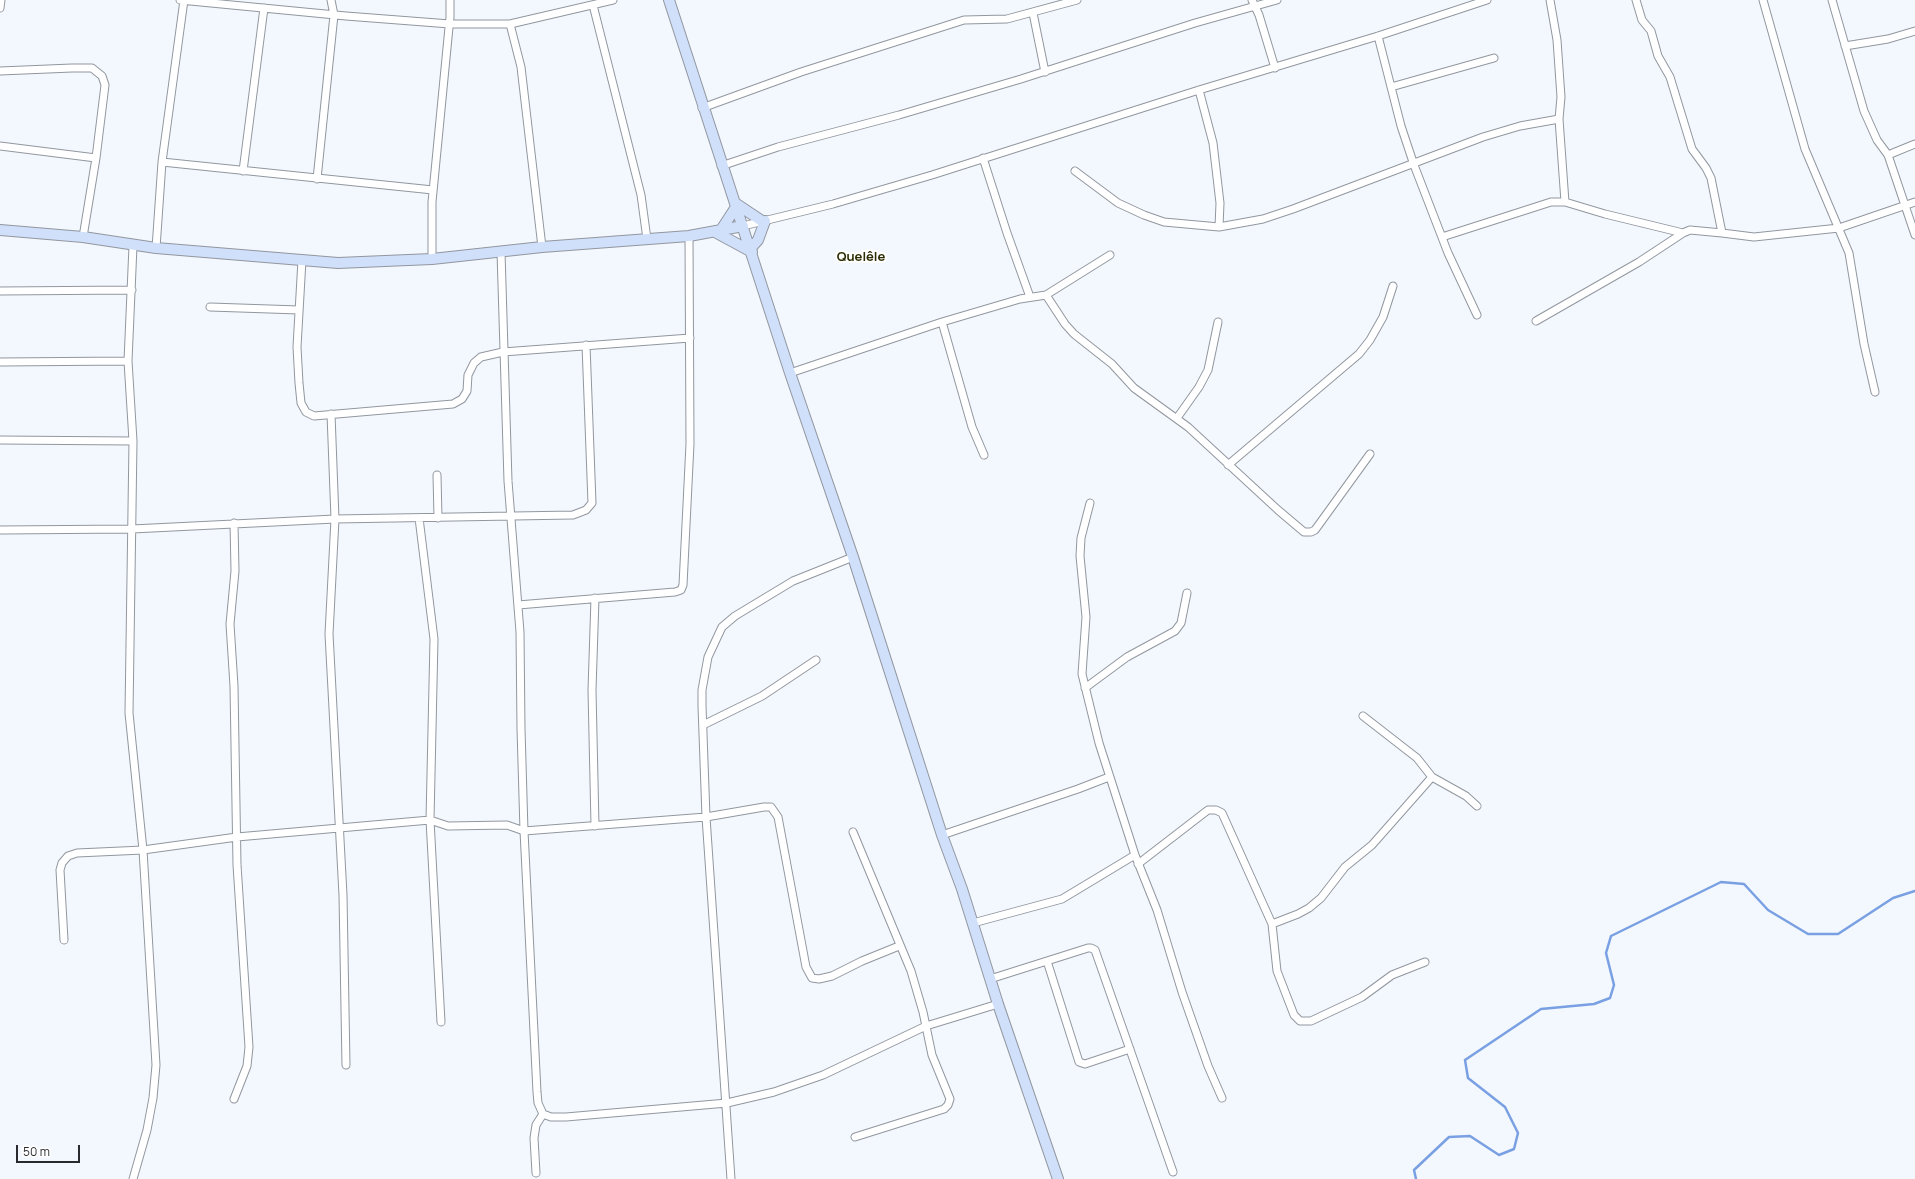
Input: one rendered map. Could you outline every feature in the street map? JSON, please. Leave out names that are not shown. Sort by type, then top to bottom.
[{"type":"main road","points":[[669,0],[721,166],[743,226],[942,835],[973,923],[998,1004],[1058,1179]]},
{"type":"main road","points":[[736,205],[763,221],[758,240],[751,251]]},
{"type":"main road","points":[[718,231],[736,205]]},
{"type":"main road","points":[[0,230],[83,237],[133,246],[338,263],[432,259],[542,247],[689,236],[743,226]]},
{"type":"main road","points":[[718,231],[751,251]]},
{"type":"street","points":[[0,8],[1,0]]},
{"type":"street","points":[[156,248],[162,162],[183,0],[334,15],[450,24],[510,24],[613,0]]},
{"type":"street","points":[[317,179],[334,15],[331,0]]},
{"type":"street","points":[[432,259],[433,190],[450,24],[450,0]]},
{"type":"street","points":[[702,108],[800,72],[964,20],[998,21],[1033,13],[1077,0]]},
{"type":"street","points":[[721,166],[778,147],[899,116],[1045,72],[1254,3],[1277,0]]},
{"type":"street","points":[[743,226],[833,204],[932,175],[1199,90],[1378,36],[1487,0]]},
{"type":"street","points":[[1550,0],[1557,40],[1565,202]]},
{"type":"street","points":[[1636,0],[1642,20],[1652,31],[1658,56],[1670,77],[1692,149],[1706,168],[1711,178],[1722,233]]},
{"type":"street","points":[[1763,0],[1805,149],[1846,244],[1853,268],[1864,344],[1875,392]]},
{"type":"street","points":[[1832,0],[1870,127],[1888,155],[1915,235]]},
{"type":"street","points":[[1254,3],[1275,68]]},
{"type":"street","points":[[594,5],[641,195],[647,239]]},
{"type":"street","points":[[243,171],[264,8]]},
{"type":"street","points":[[1033,13],[1045,72]]},
{"type":"street","points":[[510,24],[521,67],[542,247]]},
{"type":"street","points":[[1845,46],[1888,39],[1915,31]]},
{"type":"street","points":[[1378,36],[1414,165],[1457,274],[1477,314]]},
{"type":"street","points":[[1391,87],[1494,58]]},
{"type":"street","points":[[0,71],[92,68],[102,76],[105,85],[96,158],[83,237]]},
{"type":"street","points":[[1199,90],[1213,143],[1218,190],[1219,227]]},
{"type":"street","points":[[1075,171],[1118,203],[1144,215],[1164,222],[1219,227],[1275,215],[1414,165],[1483,137],[1520,126],[1560,119]]},
{"type":"street","points":[[1888,155],[1915,144]]},
{"type":"street","points":[[0,146],[96,158]]},
{"type":"street","points":[[983,158],[1007,233],[1030,297]]},
{"type":"street","points":[[162,162],[433,190]]},
{"type":"street","points":[[1442,237],[1551,202],[1565,202],[1605,214],[1683,233]]},
{"type":"street","points":[[1536,321],[1639,262],[1690,230],[1754,237],[1839,228],[1915,202]]},
{"type":"street","points":[[518,605],[675,592],[681,590],[683,585],[690,444],[689,236]]},
{"type":"street","points":[[133,246],[128,361],[133,441],[129,713],[143,850],[156,1065],[153,1098],[147,1130],[133,1179]]},
{"type":"street","points":[[501,252],[508,481],[512,516],[520,632],[524,831],[537,1092],[538,1103],[543,1114],[551,1117],[566,1117],[726,1103],[797,1085],[926,1026],[998,1004]]},
{"type":"street","points":[[790,373],[942,322],[1030,297],[1046,295],[1110,255]]},
{"type":"street","points":[[302,260],[297,347],[301,403],[306,412],[314,416],[453,404],[462,399],[467,391],[468,375],[474,363],[481,357],[503,352],[690,338]]},
{"type":"street","points":[[1228,465],[1359,354],[1370,340],[1383,317],[1393,286]]},
{"type":"street","points":[[0,291],[132,290]]},
{"type":"street","points":[[1046,295],[1065,324],[1074,334],[1112,364],[1134,388],[1177,418],[1278,510],[1308,533],[1315,530],[1370,454]]},
{"type":"street","points":[[210,307],[299,310]]},
{"type":"street","points":[[942,322],[972,427],[984,455]]},
{"type":"street","points":[[1177,418],[1199,387],[1208,370],[1218,322]]},
{"type":"street","points":[[0,530],[132,529],[335,519],[573,515],[586,510],[592,503],[586,346]]},
{"type":"street","points":[[0,362],[128,361]]},
{"type":"street","points":[[331,414],[335,519],[329,634],[340,827],[344,937],[346,1065]]},
{"type":"street","points":[[0,440],[133,441]]},
{"type":"street","points":[[437,475],[438,518]]},
{"type":"street","points":[[1090,503],[1081,538],[1080,556],[1086,617],[1081,662],[1085,688],[1099,743],[1138,864],[1157,910],[1182,992],[1208,1066],[1222,1098]]},
{"type":"street","points":[[419,518],[434,639],[430,820],[441,1022]]},
{"type":"street","points":[[234,523],[235,571],[230,624],[234,702],[237,836],[249,1047],[247,1066],[234,1099]]},
{"type":"street","points":[[731,1179],[706,817],[702,690],[708,658],[722,627],[735,616],[793,581],[852,557]]},
{"type":"street","points":[[1085,688],[1127,657],[1176,631],[1180,623],[1187,593]]},
{"type":"street","points":[[595,598],[592,690],[595,826]]},
{"type":"street","points":[[703,725],[762,696],[800,669],[816,660]]},
{"type":"street","points":[[1363,716],[1417,758],[1432,777],[1466,796],[1477,806]]},
{"type":"street","points":[[942,835],[1078,789],[1110,776]]},
{"type":"street","points":[[1272,924],[1298,914],[1309,908],[1321,898],[1345,867],[1372,845],[1432,777]]},
{"type":"street","points":[[64,940],[60,877],[62,862],[68,856],[77,853],[143,850],[237,836],[430,820],[448,826],[507,825],[524,831],[706,817],[771,807],[778,817],[806,967],[812,978],[819,979],[832,976],[862,961],[899,946]]},
{"type":"street","points":[[1138,864],[1208,810],[1216,810],[1222,813],[1272,924],[1277,972],[1294,1015],[1300,1021],[1311,1021],[1362,997],[1392,974],[1426,962]]},
{"type":"street","points":[[853,832],[919,994],[932,1055],[950,1099],[948,1105],[944,1109],[855,1137]]},
{"type":"street","points":[[973,923],[1062,899],[1135,855]]},
{"type":"street","points":[[990,979],[1088,948],[1095,950],[1173,1172]]},
{"type":"street","points":[[1047,961],[1079,1062],[1085,1064],[1130,1049]]},
{"type":"street","points":[[536,1173],[534,1138],[536,1125],[543,1114]]},
{"type":"waterway","points":[[1416,1179],[1414,1170],[1449,1137],[1470,1136],[1499,1155],[1514,1149],[1518,1133],[1505,1107],[1468,1078],[1465,1060],[1541,1009],[1594,1004],[1610,998],[1614,985],[1606,953],[1611,936],[1721,882],[1744,884],[1768,910],[1808,934],[1838,934],[1893,898],[1915,891]]},
{"type":"district","name":"Quelêle","points":[[861,257]]}]
